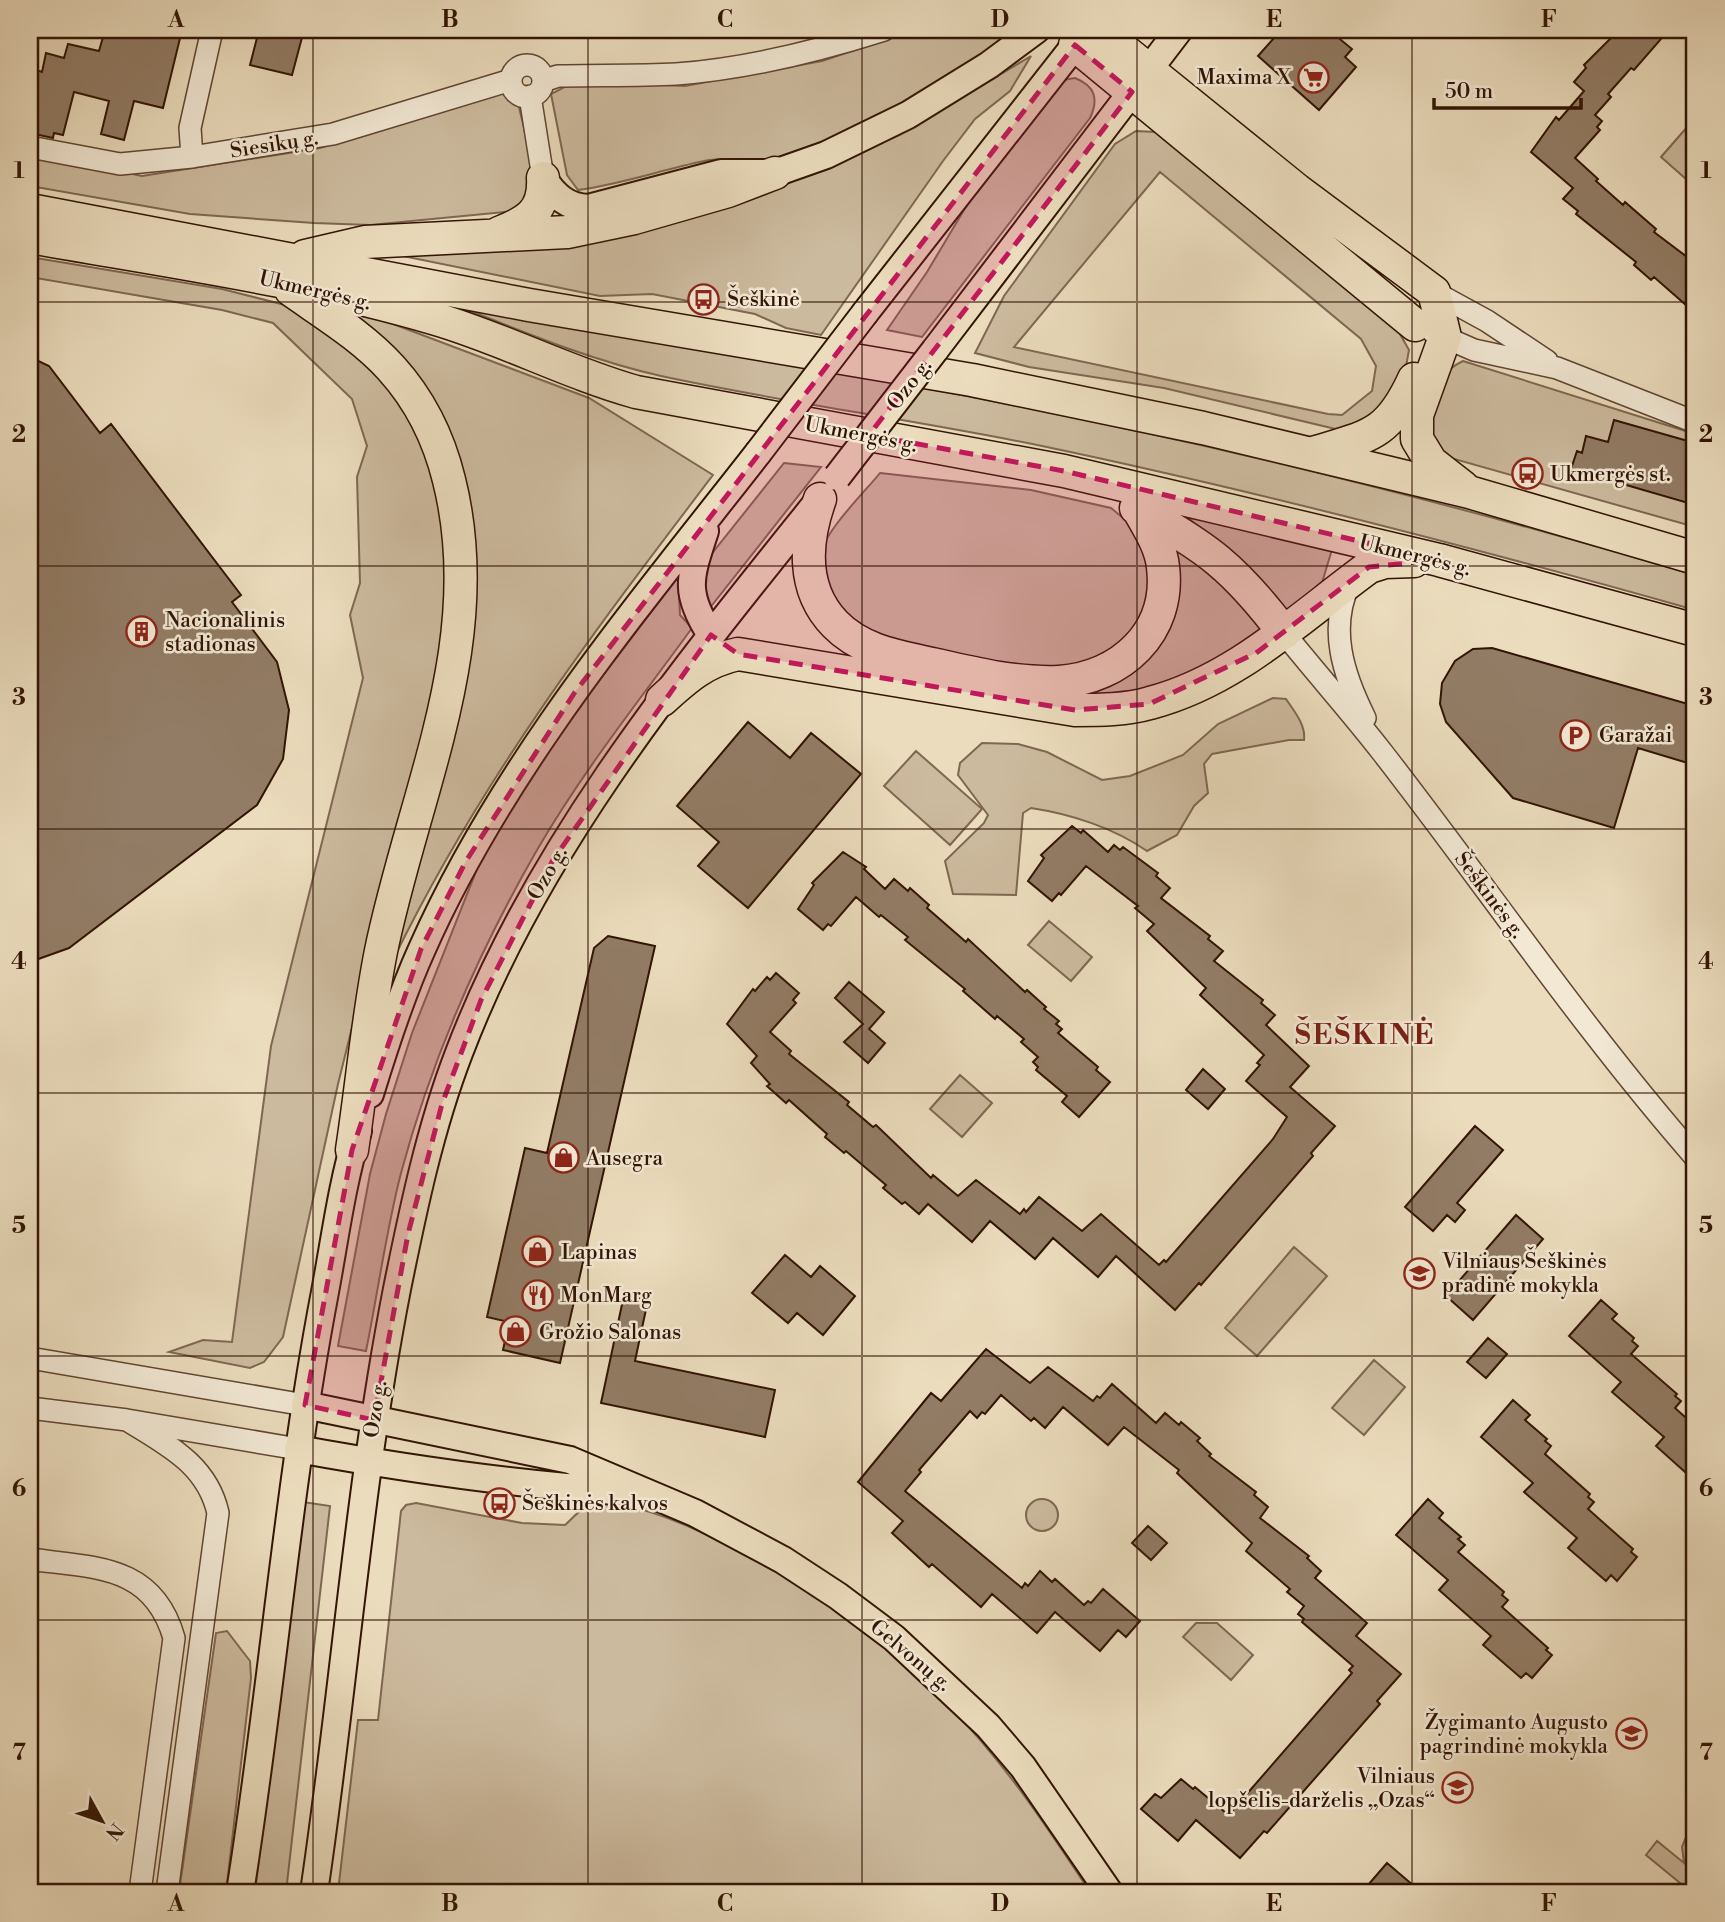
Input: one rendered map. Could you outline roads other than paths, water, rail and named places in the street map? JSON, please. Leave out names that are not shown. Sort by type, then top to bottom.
[{"type":"highway","points":[[1087,35],[1415,325]]},
{"type":"highway","points":[[1141,81],[1297,190],[1434,292],[1445,337],[1417,415],[1417,439],[1431,462],[1469,492]]},
{"type":"highway","points":[[352,1150],[381,951],[447,701],[462,615],[461,537],[443,456],[414,398],[391,368],[286,270],[365,242],[567,232],[634,218],[728,191],[775,173]]},
{"type":"highway","points":[[493,236],[520,225],[537,212],[544,192],[543,178]]},
{"type":"highway","name":"Ukmergės g.","points":[[30,210],[286,270],[438,319],[605,383],[636,392],[1063,471],[1439,560],[1695,630]]},
{"type":"highway","name":"Ukmergės g.","points":[[30,237],[529,305],[972,380],[1311,453],[1469,492],[1695,558]]},
{"type":"highway","points":[[1311,453],[1374,435],[1397,412],[1413,380],[1418,348],[1415,325],[1434,292]]},
{"type":"highway","points":[[1063,471],[1138,509],[1215,555],[1255,595],[1284,634]]},
{"type":"highway","points":[[828,488],[808,543],[810,575],[822,607],[847,635],[881,652],[958,670],[1057,682],[1077,680],[1123,662],[1150,633],[1160,613],[1164,592],[1163,565],[1154,538],[1138,509]]},
{"type":"highway","points":[[662,700],[692,672],[716,659],[738,654],[1075,710],[1114,709],[1149,704],[1213,679],[1284,634],[1369,567],[1385,562],[1439,560]]},
{"type":"highway","points":[[711,635],[738,654]]},
{"type":"main road","points":[[543,178],[565,202],[575,207],[589,208],[721,173],[775,173],[826,155],[908,115],[989,65],[1036,30]]},
{"type":"main road","name":"Ozo g.","points":[[314,1892],[367,1461],[408,1234],[458,1054],[509,942],[553,860],[662,700],[1180,30]]},
{"type":"main road","points":[[240,1892],[262,1755],[298,1449],[352,1150],[385,1045],[421,949],[466,861],[516,778],[575,692],[865,313],[1087,35]]},
{"type":"main road","points":[[711,513],[694,566],[690,594],[698,615],[711,635]]},
{"type":"main road","name":"Gelvonų g.","points":[[305,1405],[570,1460],[738,1534],[783,1560],[838,1596],[946,1684],[1023,1767],[1109,1892]]},
{"type":"main road","name":"Gelvonų g.","points":[[298,1449],[511,1482],[649,1493]]},
{"type":"street","points":[[192,157],[190,128],[212,30]]},
{"type":"street","points":[[543,178],[536,89],[558,76],[677,74],[766,60],[842,43],[884,30]]},
{"type":"street","name":"Siesikų g.","points":[[30,147],[120,164],[192,157],[332,134],[511,80],[517,69],[527,65],[536,68],[536,89]]},
{"type":"street","points":[[1434,292],[1487,321],[1557,368]]},
{"type":"street","points":[[1415,325],[1474,350],[1557,368],[1695,422]]},
{"type":"street","points":[[1350,581],[1340,611],[1342,662],[1349,685],[1381,751]]},
{"type":"street","name":"Šeškinės g.","points":[[1284,634],[1381,751],[1648,1104],[1695,1157]]},
{"type":"street","points":[[30,1358],[305,1405]]},
{"type":"street","points":[[30,1408],[127,1420],[298,1449]]},
{"type":"street","points":[[127,1420],[192,1464],[214,1495],[218,1513],[167,1892]]},
{"type":"street","points":[[30,1559],[128,1576],[155,1599],[170,1622],[174,1638],[140,1892]]},
{"type":"place","name":"Maxima X","points":[[1314,77]]},
{"type":"place","name":"Šeškinė","points":[[704,299]]},
{"type":"place","name":"Ukmergės st.","points":[[1527,474]]},
{"type":"place","name":"Nacionalinis stadionas","points":[[142,632]]},
{"type":"place","name":"Garažai","points":[[1576,735]]},
{"type":"place","name":"Ausegra","points":[[563,1158]]},
{"type":"place","name":"Lapinas","points":[[538,1252]]},
{"type":"place","name":"Vilniaus Šeškinės pradinė mokykla","points":[[1419,1273]]},
{"type":"place","name":"MonMarg","points":[[537,1295]]},
{"type":"place","name":"Grožio Salonas","points":[[516,1332]]},
{"type":"place","name":"Šeškinės kalvos","points":[[499,1503]]},
{"type":"place","name":"Žygimanto Augusto pagrindinė mokykla","points":[[1631,1734]]},
{"type":"place","name":"Vilniaus lopšelis-darželis „Ozas“","points":[[1458,1788]]},
{"type":"district","name":"ŠEŠKINĖ","points":[[1365,1034]]}]
